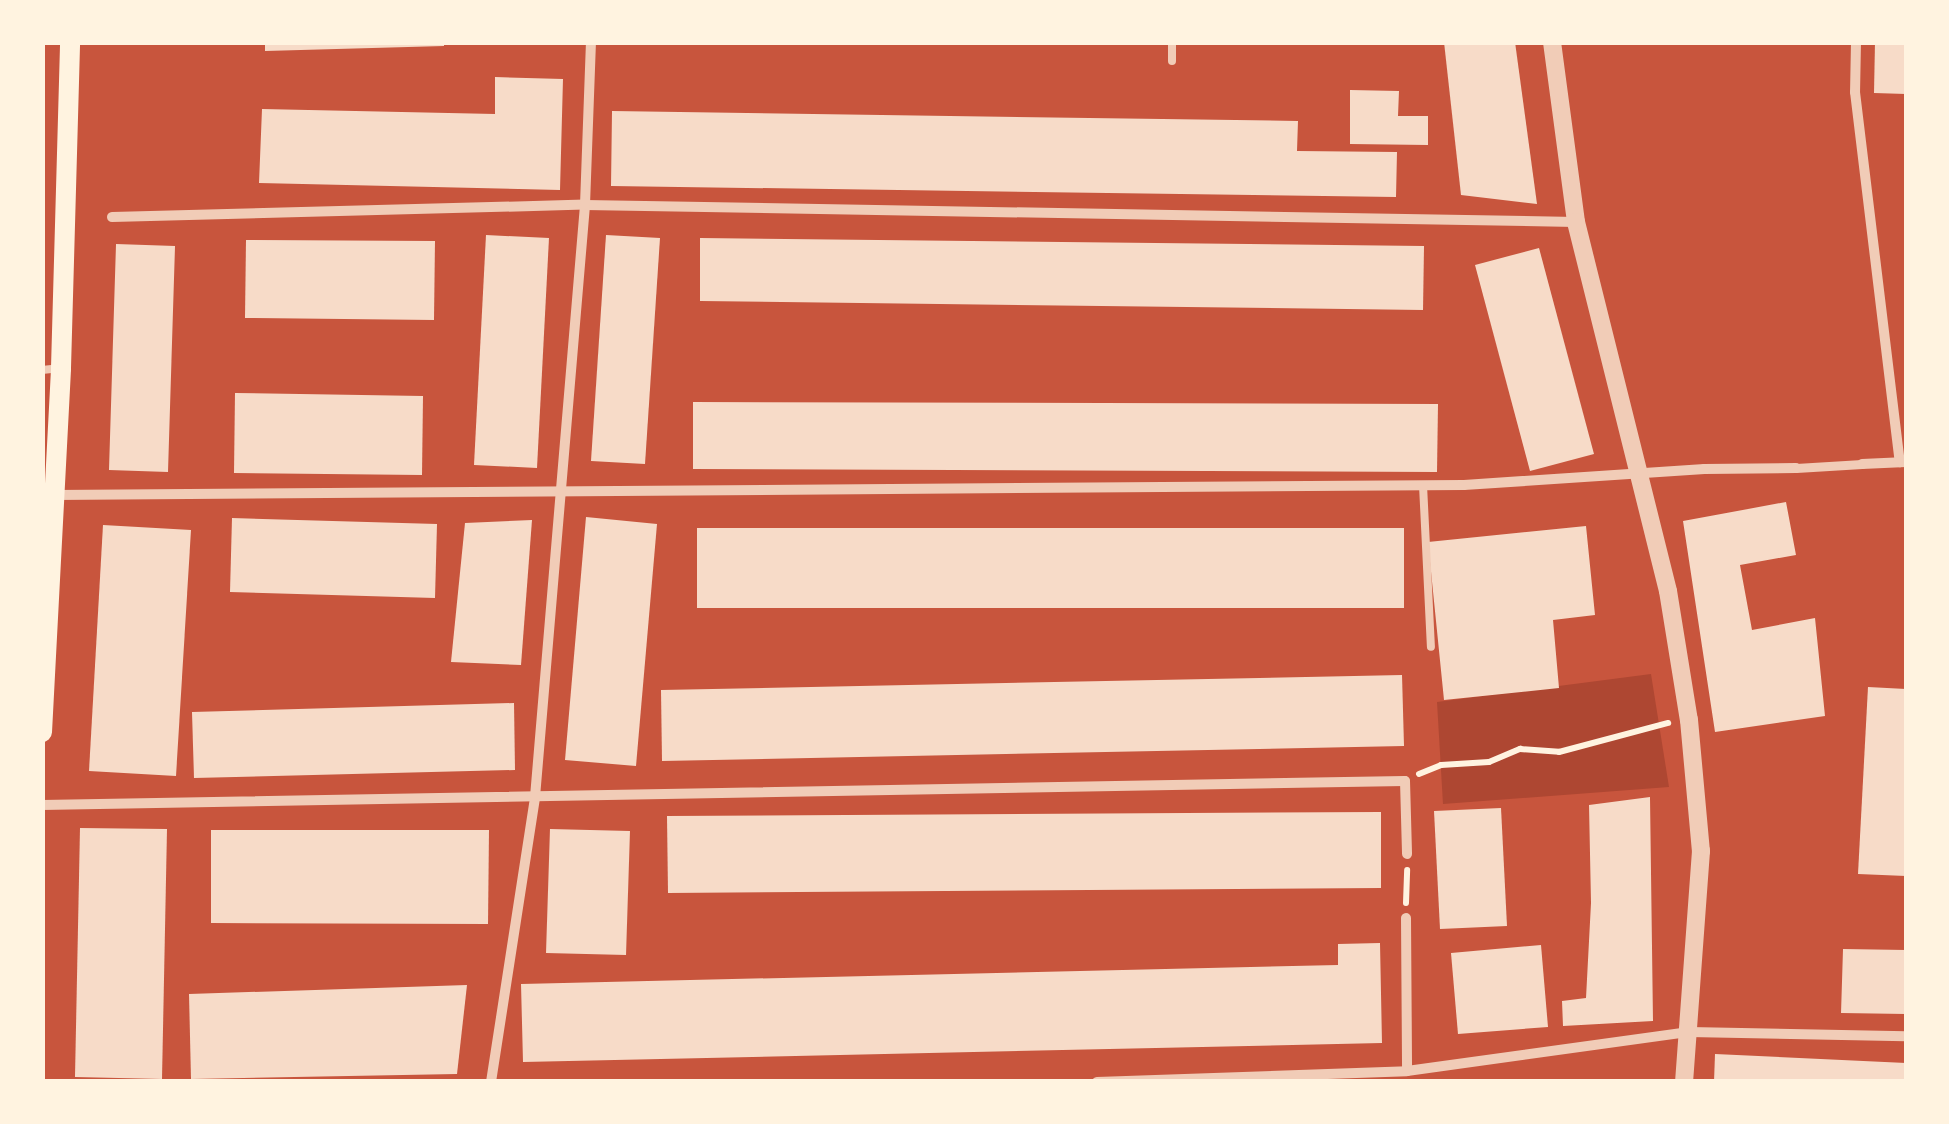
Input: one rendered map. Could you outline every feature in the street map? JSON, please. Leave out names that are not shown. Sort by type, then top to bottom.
[{"type":"main road","points":[[42,732],[54,495],[52,369],[70,42]]},
{"type":"street","points":[[491,1082],[535,797],[585,205],[591,42]]},
{"type":"street","points":[[1552,42],[1576,222],[1668,591],[1691,734],[1701,851],[1684,1082]]},
{"type":"street","points":[[54,495],[1424,485],[1903,462],[1855,92],[1856,42]]},
{"type":"street","points":[[112,217],[585,205],[1576,222]]},
{"type":"street","points":[[42,804],[1405,781],[1407,854]]},
{"type":"street","points":[[1406,918],[1407,1070]]},
{"type":"street","points":[[1097,1082],[1407,1070],[1689,1032],[1906,1036]]},
{"type":"lane","points":[[1172,42],[1172,61]]},
{"type":"lane","points":[[1424,485],[1432,647]]},
{"type":"path","points":[[1441,765],[1489,762],[1520,749],[1560,752],[1660,725]]},
{"type":"path","points":[[1406,918],[1407,854]]},
{"type":"shaded area","points":[[1651,674],[1669,787],[1443,804],[1437,702]]},
{"type":"building","points":[[265,42],[444,42],[444,46],[265,51]]},
{"type":"building","points":[[1444,42],[1515,42],[1537,204],[1461,195]]},
{"type":"building","points":[[1875,42],[1906,42],[1906,94],[1874,93]]},
{"type":"building","points":[[495,77],[563,79],[560,190],[259,183],[262,109],[495,114]]},
{"type":"building","points":[[1350,90],[1399,91],[1398,116],[1428,116],[1428,145],[1350,144]]},
{"type":"building","points":[[612,111],[1298,121],[1297,151],[1397,152],[1396,197],[611,186]]},
{"type":"building","points":[[486,235],[549,238],[537,468],[474,465]]},
{"type":"building","points":[[606,235],[660,238],[645,464],[591,461]]},
{"type":"building","points":[[700,238],[1424,246],[1423,310],[700,301]]},
{"type":"building","points":[[246,240],[435,241],[434,320],[245,318]]},
{"type":"building","points":[[116,244],[175,246],[168,472],[109,470]]},
{"type":"building","points":[[1539,248],[1594,454],[1530,471],[1475,265]]},
{"type":"building","points":[[235,393],[423,396],[422,475],[234,473]]},
{"type":"building","points":[[693,402],[1438,404],[1437,472],[693,469]]},
{"type":"building","points":[[1786,502],[1796,555],[1740,565],[1752,630],[1815,618],[1825,716],[1715,732],[1683,521]]},
{"type":"building","points":[[586,517],[657,524],[636,766],[565,760]]},
{"type":"building","points":[[232,518],[437,524],[435,598],[230,592]]},
{"type":"building","points":[[532,520],[521,665],[451,662],[465,523]]},
{"type":"building","points":[[103,525],[191,530],[176,776],[89,771]]},
{"type":"building","points":[[1586,526],[1595,615],[1553,620],[1559,688],[1444,700],[1428,542]]},
{"type":"building","points":[[697,528],[1404,528],[1404,608],[697,608]]},
{"type":"building","points":[[1402,675],[1404,746],[662,761],[661,690]]},
{"type":"building","points":[[1868,687],[1906,689],[1906,876],[1858,874]]},
{"type":"building","points":[[514,703],[515,770],[194,778],[192,712]]},
{"type":"building","points":[[1650,797],[1653,1021],[1563,1026],[1562,1001],[1586,998],[1591,903],[1589,805]]},
{"type":"building","points":[[1501,808],[1507,926],[1440,929],[1434,811]]},
{"type":"building","points":[[1381,812],[1381,888],[668,893],[667,816]]},
{"type":"building","points":[[80,828],[167,829],[162,1079],[75,1077]]},
{"type":"building","points":[[550,829],[630,831],[626,955],[546,953]]},
{"type":"building","points":[[211,830],[489,830],[488,924],[211,923]]},
{"type":"building","points":[[1380,943],[1382,1043],[523,1062],[521,984],[1338,965],[1338,944]]},
{"type":"building","points":[[1541,945],[1548,1027],[1458,1034],[1451,953]]},
{"type":"building","points":[[1843,949],[1906,950],[1906,1014],[1841,1013]]},
{"type":"building","points":[[467,985],[457,1074],[191,1079],[189,994]]},
{"type":"building","points":[[1715,1054],[1906,1063],[1906,1082],[1714,1082]]}]
